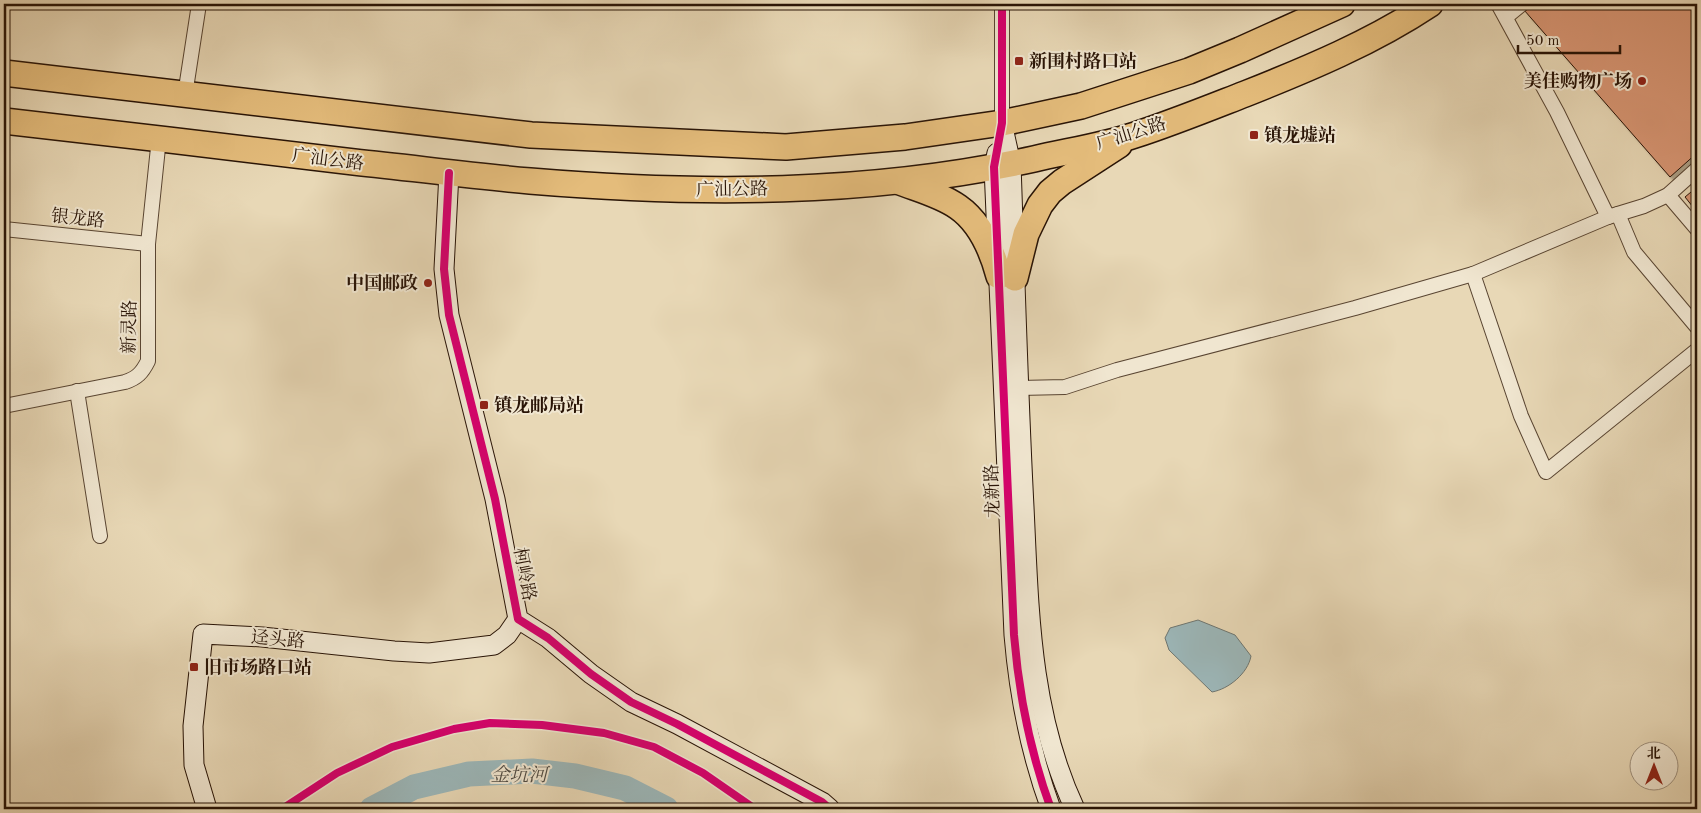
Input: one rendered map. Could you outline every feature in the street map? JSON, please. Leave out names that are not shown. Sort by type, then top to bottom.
[{"type":"highway","points":[[4,73],[531,135],[786,147],[905,137],[1002,123],[1081,106],[1205,65],[1342,4]]},
{"type":"highway","name":"广汕公路","points":[[4,121],[160,138],[449,174],[548,182],[681,189],[816,188],[898,181],[1003,165],[1132,136],[1278,80],[1358,44],[1430,4]]},
{"type":"highway","points":[[1205,65],[1219,104]]},
{"type":"highway","points":[[1007,277],[1032,218],[1050,192],[1132,136]]},
{"type":"highway","points":[[784,188],[786,147]]},
{"type":"highway","points":[[898,181],[957,207],[970,218],[987,242],[1007,277]]},
{"type":"street","points":[[185,95],[199,4]]},
{"type":"street","points":[[1002,4],[1002,123]]},
{"type":"street","points":[[1498,4],[1634,252],[1697,327]]},
{"type":"street","points":[[1506,17],[1522,4]]},
{"type":"street","name":"龙新路","points":[[1002,123],[1007,277],[1011,588],[1017,671],[1030,743],[1051,809]]},
{"type":"street","name":"新灵路","points":[[4,406],[125,382],[136,378],[144,369],[148,361],[148,244],[160,138]]},
{"type":"street","points":[[1019,388],[1065,387],[1117,370],[1354,308],[1473,274],[1613,215],[1644,206],[1668,195],[1697,169]]},
{"type":"street","name":"柯岭路","points":[[449,174],[444,270],[449,315],[495,499],[518,619],[548,638],[591,674],[631,702],[677,724],[830,809]]},
{"type":"street","points":[[1668,195],[1697,229]]},
{"type":"street","name":"银龙路","points":[[4,229],[148,244]]},
{"type":"street","points":[[1473,274],[1521,416],[1546,472],[1697,350]]},
{"type":"street","name":"龙新路","points":[[1007,277],[1019,388],[1029,600],[1035,667],[1046,726],[1075,809]]},
{"type":"street","points":[[78,391],[100,536]]},
{"type":"street","name":"迳头路","points":[[207,809],[194,765],[193,726],[203,634],[262,637],[429,653],[494,645],[507,636],[518,619]]},
{"type":"water","points":[[1198,620],[1235,635],[1251,656],[1246,668],[1237,679],[1225,688],[1212,692],[1169,650],[1165,638],[1170,628]]},
{"type":"building","name":"美佳购物广场","points":[[1532,4],[1697,4],[1697,153],[1670,177],[1524,10]]},
{"type":"building","points":[[1697,187],[1697,212],[1685,197]]},
{"type":"waterway","name":"金坑河","points":[[372,809],[414,787],[469,774],[532,771],[575,776],[625,788],[666,809]]},
{"type":"cycle path","points":[[1002,4],[1002,123],[994,167],[1014,635],[1026,723],[1051,809]]},
{"type":"cycle path","points":[[449,173],[444,269],[449,315],[495,499],[518,619],[548,638],[591,674],[631,702],[677,724],[822,802],[830,809]]},
{"type":"cycle path","points":[[282,809],[337,773],[392,747],[454,729],[490,723],[542,725],[604,733],[654,747],[703,773],[755,809]]},
{"type":"place","name":"新围村路口站","points":[[1019,61]]},
{"type":"place","name":"美佳购物广场","points":[[1642,81]]},
{"type":"place","name":"镇龙墟站","points":[[1254,135]]},
{"type":"place","name":"中国邮政","points":[[428,283]]},
{"type":"place","name":"镇龙邮局站","points":[[484,405]]},
{"type":"place","name":"旧市场路口站","points":[[194,667]]}]
